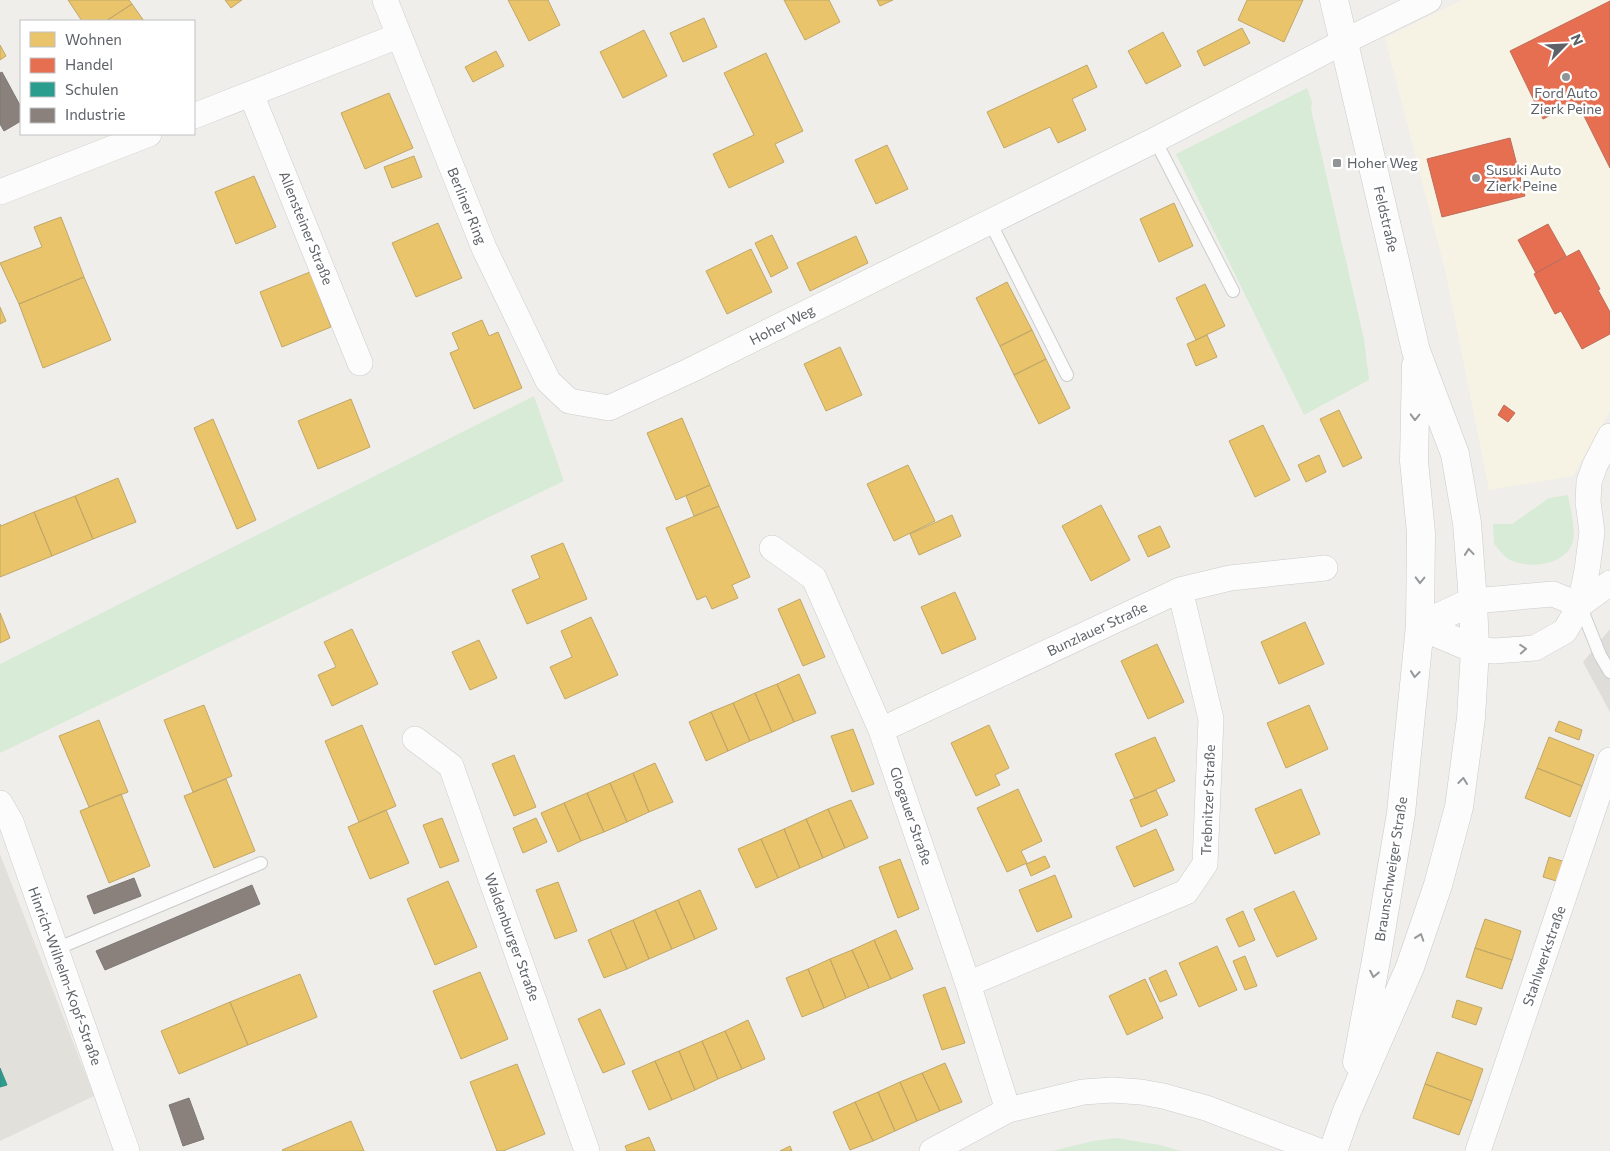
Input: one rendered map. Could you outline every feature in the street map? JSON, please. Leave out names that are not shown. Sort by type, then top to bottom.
[{"type":"street","name":"Berliner Ring","points":[[385,0],[484,248],[548,381],[569,401]]},
{"type":"street","name":"Feldstraße","points":[[1334,0],[1416,351],[1455,454],[1467,523],[1474,600],[1475,649]]},
{"type":"street","name":"Hoher Weg","points":[[569,401],[609,408],[690,372],[1155,140],[1345,41],[1429,0]]},
{"type":"street","points":[[195,116],[398,36]]},
{"type":"street","name":"Allensteiner Straße","points":[[252,94],[360,363]]},
{"type":"street","points":[[0,192],[146,135]]},
{"type":"street","name":"Feldstraße","points":[[1416,351],[1414,461],[1420,533],[1420,626]]},
{"type":"street","points":[[1420,626],[1475,649],[1494,651],[1535,648],[1565,631],[1580,605],[1588,570],[1592,532],[1588,502],[1589,482],[1595,465],[1610,436]]},
{"type":"street","name":"Glogauer Straße","points":[[772,548],[814,578],[881,730],[968,984],[1008,1110]]},
{"type":"street","name":"Bunzlauer Straße","points":[[881,730],[1180,590],[1230,578],[1325,568]]},
{"type":"street","points":[[1580,605],[1610,583]]},
{"type":"street","name":"Trebnitzer Straße","points":[[968,984],[1186,892],[1205,864],[1211,719],[1180,590]]},
{"type":"street","points":[[1420,626],[1474,600],[1553,594],[1580,605]]},
{"type":"street","name":"Braunschweiger Straße","points":[[1347,1111],[1377,955],[1401,813],[1420,626]]},
{"type":"street","name":"Braunschweiger Straße","points":[[1333,1151],[1347,1111],[1410,966],[1438,886],[1459,807],[1471,718],[1475,649]]},
{"type":"street","name":"Waldenburger Straße","points":[[415,739],[451,766],[588,1151]]},
{"type":"street","name":"Stahlwerkstraße","points":[[1478,1151],[1610,760]]},
{"type":"street","name":"Hinrich-Wilhelm-Kopf-Straße","points":[[0,803],[11,822],[127,1151]]},
{"type":"street","points":[[932,1151],[1008,1110],[1083,1092],[1112,1090],[1163,1096],[1206,1108],[1318,1151]]},
{"type":"lane","points":[[1155,140],[1233,292]]},
{"type":"lane","points":[[990,222],[1067,374]]},
{"type":"lane","points":[[1580,605],[1600,655],[1610,672]]},
{"type":"lane","points":[[56,949],[261,863]]},
{"type":"shaded area","points":[[1462,0],[1610,0],[1610,411],[1573,476],[1489,490],[1446,274],[1385,38]]},
{"type":"shaded area","points":[[1610,629],[1610,712],[1583,662]]},
{"type":"shaded area","points":[[0,854],[94,1096],[0,1141]]},
{"type":"green space","points":[[1307,88],[1312,102],[1311,109],[1364,339],[1369,380],[1304,415],[1176,154]]},
{"type":"green space","points":[[534,396],[564,481],[0,753],[0,664]]},
{"type":"green space","points":[[1568,495],[1574,536],[1569,549],[1563,556],[1537,565],[1518,563],[1508,559],[1494,544],[1493,524],[1512,524],[1549,498]]},
{"type":"green space","points":[[1116,1138],[1160,1145],[1181,1151],[1052,1151],[1093,1141]]},
{"type":"building: Wohnen","points":[[68,0],[129,0],[132,4],[108,20],[81,20]]},
{"type":"building: Wohnen","points":[[225,0],[242,0],[231,8]]},
{"type":"building: Wohnen","points":[[508,0],[548,0],[560,25],[529,41]]},
{"type":"building: Wohnen","points":[[784,0],[829,0],[840,22],[805,40]]},
{"type":"building: Wohnen","points":[[877,0],[893,0],[880,6]]},
{"type":"building: Wohnen","points":[[1247,0],[1303,0],[1284,42],[1238,20]]},
{"type":"building: Wohnen","points":[[132,4],[143,20],[108,20]]},
{"type":"building: Wohnen","points":[[704,18],[717,47],[683,62],[670,33]]},
{"type":"building: Wohnen","points":[[1242,28],[1250,43],[1204,66],[1197,51]]},
{"type":"building: Wohnen","points":[[644,30],[667,76],[623,98],[600,52]]},
{"type":"building: Wohnen","points":[[1163,32],[1181,66],[1146,84],[1128,51]]},
{"type":"building: Wohnen","points":[[0,45],[6,56],[0,60]]},
{"type":"building: Wohnen","points":[[496,51],[504,66],[473,82],[465,67]]},
{"type":"building: Wohnen","points":[[766,53],[803,131],[775,144],[784,162],[729,188],[713,154],[754,135],[724,73]]},
{"type":"building: Wohnen","points":[[1087,65],[1097,87],[1072,99],[1086,130],[1058,143],[1050,127],[1004,148],[987,112]]},
{"type":"building: Wohnen","points":[[389,93],[413,148],[365,169],[341,113]]},
{"type":"building: Wohnen","points":[[887,145],[908,189],[876,204],[855,160]]},
{"type":"building: Wohnen","points":[[414,156],[422,177],[392,188],[384,167]]},
{"type":"building: Wohnen","points":[[254,176],[276,227],[236,244],[215,192]]},
{"type":"building: Wohnen","points":[[1174,203],[1193,246],[1159,262],[1140,219]]},
{"type":"building: Wohnen","points":[[61,217],[84,277],[19,304],[0,263],[42,247],[34,227]]},
{"type":"building: Wohnen","points":[[438,223],[462,278],[416,297],[392,243]]},
{"type":"building: Wohnen","points":[[772,235],[788,268],[771,277],[755,243]]},
{"type":"building: Wohnen","points":[[856,236],[868,263],[810,291],[797,263]]},
{"type":"building: Wohnen","points":[[751,249],[772,292],[727,314],[706,271]]},
{"type":"building: Wohnen","points":[[310,272],[331,327],[282,347],[260,292]]},
{"type":"building: Wohnen","points":[[84,277],[111,340],[43,368],[19,304]]},
{"type":"building: Wohnen","points":[[1007,282],[1032,330],[1000,346],[976,298]]},
{"type":"building: Wohnen","points":[[1205,284],[1225,326],[1196,340],[1176,298]]},
{"type":"building: Wohnen","points":[[0,307],[6,321],[0,324]]},
{"type":"building: Wohnen","points":[[482,320],[489,336],[498,332],[522,388],[474,409],[450,353],[459,349],[452,333]]},
{"type":"building: Wohnen","points":[[1032,330],[1046,359],[1014,375],[1000,346]]},
{"type":"building: Wohnen","points":[[1207,335],[1217,357],[1196,366],[1187,344]]},
{"type":"building: Wohnen","points":[[840,347],[862,395],[826,411],[804,364]]},
{"type":"building: Wohnen","points":[[1046,359],[1070,408],[1039,424],[1014,375]]},
{"type":"building: Wohnen","points":[[351,399],[370,447],[318,469],[298,421]]},
{"type":"building: Wohnen","points":[[1339,410],[1362,458],[1343,467],[1320,419]]},
{"type":"building: Wohnen","points":[[682,418],[710,485],[676,500],[647,433]]},
{"type":"building: Wohnen","points":[[213,419],[256,520],[237,529],[194,428]]},
{"type":"building: Wohnen","points":[[1263,425],[1290,480],[1255,497],[1229,441]]},
{"type":"building: Wohnen","points":[[1319,455],[1326,472],[1306,482],[1298,465]]},
{"type":"building: Wohnen","points":[[908,465],[935,521],[894,541],[867,484]]},
{"type":"building: Wohnen","points":[[118,478],[136,522],[93,539],[75,496]]},
{"type":"building: Wohnen","points":[[710,485],[719,506],[694,516],[686,496]]},
{"type":"building: Wohnen","points":[[75,496],[93,539],[52,556],[34,512]]},
{"type":"building: Wohnen","points":[[1101,505],[1130,560],[1091,581],[1062,526]]},
{"type":"building: Wohnen","points":[[719,506],[750,577],[732,585],[738,598],[712,609],[706,596],[697,600],[666,528]]},
{"type":"building: Wohnen","points":[[34,512],[52,556],[0,577],[0,524],[1,526]]},
{"type":"building: Wohnen","points":[[952,515],[961,536],[919,555],[910,534]]},
{"type":"building: Wohnen","points":[[1160,526],[1170,547],[1148,557],[1138,536]]},
{"type":"building: Wohnen","points":[[563,543],[587,599],[527,624],[512,590],[540,578],[531,556]]},
{"type":"building: Wohnen","points":[[955,592],[976,639],[942,654],[921,607]]},
{"type":"building: Wohnen","points":[[800,599],[825,657],[803,666],[778,609]]},
{"type":"building: Wohnen","points":[[0,613],[10,638],[0,643]]},
{"type":"building: Wohnen","points":[[591,617],[618,675],[565,699],[550,667],[572,657],[561,631]]},
{"type":"building: Wohnen","points":[[1305,622],[1324,664],[1279,684],[1261,642]]},
{"type":"building: Wohnen","points":[[352,629],[378,684],[332,706],[318,675],[336,667],[324,642]]},
{"type":"building: Wohnen","points":[[479,640],[497,678],[470,690],[452,652]]},
{"type":"building: Wohnen","points":[[1157,644],[1184,702],[1148,719],[1121,661]]},
{"type":"building: Wohnen","points":[[799,674],[816,713],[794,722],[777,684]]},
{"type":"building: Wohnen","points":[[777,684],[794,722],[772,732],[755,693]]},
{"type":"building: Wohnen","points":[[755,693],[772,732],[750,741],[733,703]]},
{"type":"building: Wohnen","points":[[733,703],[750,741],[728,751],[711,712]]},
{"type":"building: Wohnen","points":[[204,705],[232,776],[193,792],[164,720]]},
{"type":"building: Wohnen","points":[[1309,705],[1328,749],[1286,768],[1267,723]]},
{"type":"building: Wohnen","points":[[711,712],[728,751],[706,761],[689,722]]},
{"type":"building: Wohnen","points":[[99,720],[128,792],[89,807],[59,736]]},
{"type":"building: Wohnen","points":[[1559,721],[1582,730],[1579,740],[1555,731]]},
{"type":"building: Wohnen","points":[[362,725],[396,806],[359,822],[325,741]]},
{"type":"building: Wohnen","points":[[989,725],[1009,768],[995,775],[1000,785],[976,796],[951,743]]},
{"type":"building: Wohnen","points":[[853,729],[874,784],[852,792],[831,736]]},
{"type":"building: Wohnen","points":[[1155,737],[1175,781],[1135,799],[1115,754]]},
{"type":"building: Wohnen","points":[[1549,737],[1594,755],[1582,786],[1537,768]]},
{"type":"building: Wohnen","points":[[514,755],[536,807],[514,816],[492,764]]},
{"type":"building: Wohnen","points":[[655,763],[673,802],[649,812],[633,773]]},
{"type":"building: Wohnen","points":[[1537,768],[1582,786],[1570,817],[1525,798]]},
{"type":"building: Wohnen","points":[[633,773],[649,812],[627,822],[610,783]]},
{"type":"building: Wohnen","points":[[226,779],[255,851],[214,868],[184,796]]},
{"type":"building: Wohnen","points":[[610,783],[627,822],[604,832],[587,793]]},
{"type":"building: Wohnen","points":[[1018,789],[1042,841],[1021,851],[1027,863],[1007,872],[977,808]]},
{"type":"building: Wohnen","points":[[1301,789],[1320,834],[1275,854],[1255,809]]},
{"type":"building: Wohnen","points":[[1156,790],[1168,815],[1141,827],[1130,800]]},
{"type":"building: Wohnen","points":[[587,793],[604,832],[581,841],[564,803]]},
{"type":"building: Wohnen","points":[[121,794],[150,866],[109,883],[80,811]]},
{"type":"building: Wohnen","points":[[851,800],[868,838],[845,848],[828,809]]},
{"type":"building: Wohnen","points":[[564,803],[581,841],[558,852],[541,813]]},
{"type":"building: Wohnen","points":[[828,809],[845,848],[823,858],[806,819]]},
{"type":"building: Wohnen","points":[[386,810],[409,863],[370,879],[348,827]]},
{"type":"building: Wohnen","points":[[442,818],[459,861],[440,868],[423,825]]},
{"type":"building: Wohnen","points":[[536,818],[547,842],[523,853],[513,828]]},
{"type":"building: Wohnen","points":[[806,819],[823,858],[800,868],[784,829]]},
{"type":"building: Wohnen","points":[[784,829],[800,868],[778,878],[761,839]]},
{"type":"building: Wohnen","points":[[1156,829],[1174,870],[1134,887],[1116,847]]},
{"type":"building: Wohnen","points":[[761,839],[778,878],[756,888],[738,849]]},
{"type":"building: Wohnen","points":[[1045,856],[1050,867],[1031,876],[1026,864]]},
{"type":"building: Wohnen","points":[[1549,857],[1569,863],[1563,883],[1543,877]]},
{"type":"building: Wohnen","points":[[900,859],[919,909],[898,918],[879,867]]},
{"type":"building: Wohnen","points":[[1055,875],[1072,917],[1037,932],[1019,890]]},
{"type":"building: Wohnen","points":[[448,881],[477,947],[435,965],[407,899]]},
{"type":"building: Wohnen","points":[[558,882],[577,931],[555,939],[536,890]]},
{"type":"building: Wohnen","points":[[700,890],[717,929],[695,939],[678,900]]},
{"type":"building: Wohnen","points":[[1294,891],[1317,939],[1277,957],[1254,909]]},
{"type":"building: Wohnen","points":[[678,900],[695,939],[672,949],[655,910]]},
{"type":"building: Wohnen","points":[[655,910],[672,949],[649,959],[633,920]]},
{"type":"building: Wohnen","points":[[1243,911],[1255,940],[1239,947],[1226,919]]},
{"type":"building: Wohnen","points":[[1485,919],[1521,931],[1512,960],[1475,948]]},
{"type":"building: Wohnen","points":[[633,920],[649,959],[627,969],[610,930]]},
{"type":"building: Wohnen","points":[[610,930],[627,969],[604,978],[588,940]]},
{"type":"building: Wohnen","points":[[896,930],[913,969],[891,979],[874,940]]},
{"type":"building: Wohnen","points":[[874,940],[891,979],[869,988],[852,950]]},
{"type":"building: Wohnen","points":[[1217,946],[1237,990],[1199,1007],[1179,963]]},
{"type":"building: Wohnen","points":[[1475,948],[1512,960],[1502,989],[1466,977]]},
{"type":"building: Wohnen","points":[[852,950],[869,988],[846,998],[830,959]]},
{"type":"building: Wohnen","points":[[1245,956],[1257,986],[1245,990],[1233,961]]},
{"type":"building: Wohnen","points":[[830,959],[846,998],[824,1008],[808,969]]},
{"type":"building: Wohnen","points":[[808,969],[824,1008],[802,1017],[786,978]]},
{"type":"building: Wohnen","points":[[1166,970],[1177,995],[1160,1002],[1149,978]]},
{"type":"building: Wohnen","points":[[480,972],[508,1039],[461,1059],[433,991]]},
{"type":"building: Wohnen","points":[[300,974],[317,1017],[248,1045],[230,1002]]},
{"type":"building: Wohnen","points":[[1145,979],[1163,1018],[1127,1035],[1109,996]]},
{"type":"building: Wohnen","points":[[945,987],[965,1043],[942,1050],[923,995]]},
{"type":"building: Wohnen","points":[[1457,1000],[1482,1008],[1476,1025],[1452,1017]]},
{"type":"building: Wohnen","points":[[230,1002],[248,1045],[179,1074],[161,1031]]},
{"type":"building: Wohnen","points":[[600,1009],[625,1064],[603,1073],[578,1019]]},
{"type":"building: Wohnen","points":[[748,1020],[765,1059],[742,1069],[725,1031]]},
{"type":"building: Wohnen","points":[[725,1031],[742,1069],[718,1079],[702,1041]]},
{"type":"building: Wohnen","points":[[702,1041],[718,1079],[695,1090],[679,1051]]},
{"type":"building: Wohnen","points":[[679,1051],[695,1090],[672,1100],[655,1061]]},
{"type":"building: Wohnen","points":[[1437,1052],[1483,1069],[1472,1101],[1425,1084]]},
{"type":"building: Wohnen","points":[[655,1061],[672,1100],[649,1110],[632,1071]]},
{"type":"building: Wohnen","points":[[945,1063],[962,1102],[940,1111],[922,1073]]},
{"type":"building: Wohnen","points":[[517,1064],[545,1134],[503,1151],[497,1151],[470,1082]]},
{"type":"building: Wohnen","points":[[922,1073],[940,1111],[917,1121],[900,1082]]},
{"type":"building: Wohnen","points":[[900,1082],[917,1121],[895,1131],[878,1092]]},
{"type":"building: Wohnen","points":[[1425,1084],[1472,1101],[1459,1135],[1413,1118]]},
{"type":"building: Wohnen","points":[[878,1092],[895,1131],[873,1141],[855,1102]]},
{"type":"building: Wohnen","points":[[855,1102],[873,1141],[850,1150],[833,1112]]},
{"type":"building: Wohnen","points":[[351,1121],[364,1151],[282,1150]]},
{"type":"building: Wohnen","points":[[649,1137],[655,1151],[627,1151],[625,1146]]},
{"type":"building: Wohnen","points":[[790,1146],[792,1151],[780,1151]]},
{"type":"building: Handel","name":"Ford Auto Zierk Peine","points":[[1610,1],[1610,168],[1577,102],[1543,119],[1510,51]]},
{"type":"building: Handel","name":"Susuki Auto Zierk Peine","points":[[1510,138],[1525,196],[1442,217],[1427,159]]},
{"type":"building: Handel","points":[[1548,224],[1566,256],[1536,273],[1518,240]]},
{"type":"building: Handel","points":[[1579,250],[1610,312],[1610,334],[1582,349],[1561,311],[1555,314],[1534,274]]},
{"type":"building: Handel","points":[[1504,405],[1515,413],[1508,422],[1498,415]]},
{"type":"building: Schulen","points":[[0,1068],[7,1085],[0,1087]]},
{"type":"building: Industrie","points":[[2,72],[20,105],[20,122],[4,131],[0,124],[0,73]]},
{"type":"building: Industrie","points":[[134,878],[141,896],[94,914],[87,896]]},
{"type":"building: Industrie","points":[[252,885],[260,904],[105,970],[96,951]]},
{"type":"building: Industrie","points":[[189,1098],[204,1139],[183,1146],[169,1105]]},
{"type":"place","name":"Ford Auto Zierk Peine","points":[[1566,77]]},
{"type":"place","name":"Hoher Weg","points":[[1337,163]]},
{"type":"place","name":"Susuki Auto Zierk Peine","points":[[1476,178]]}]
